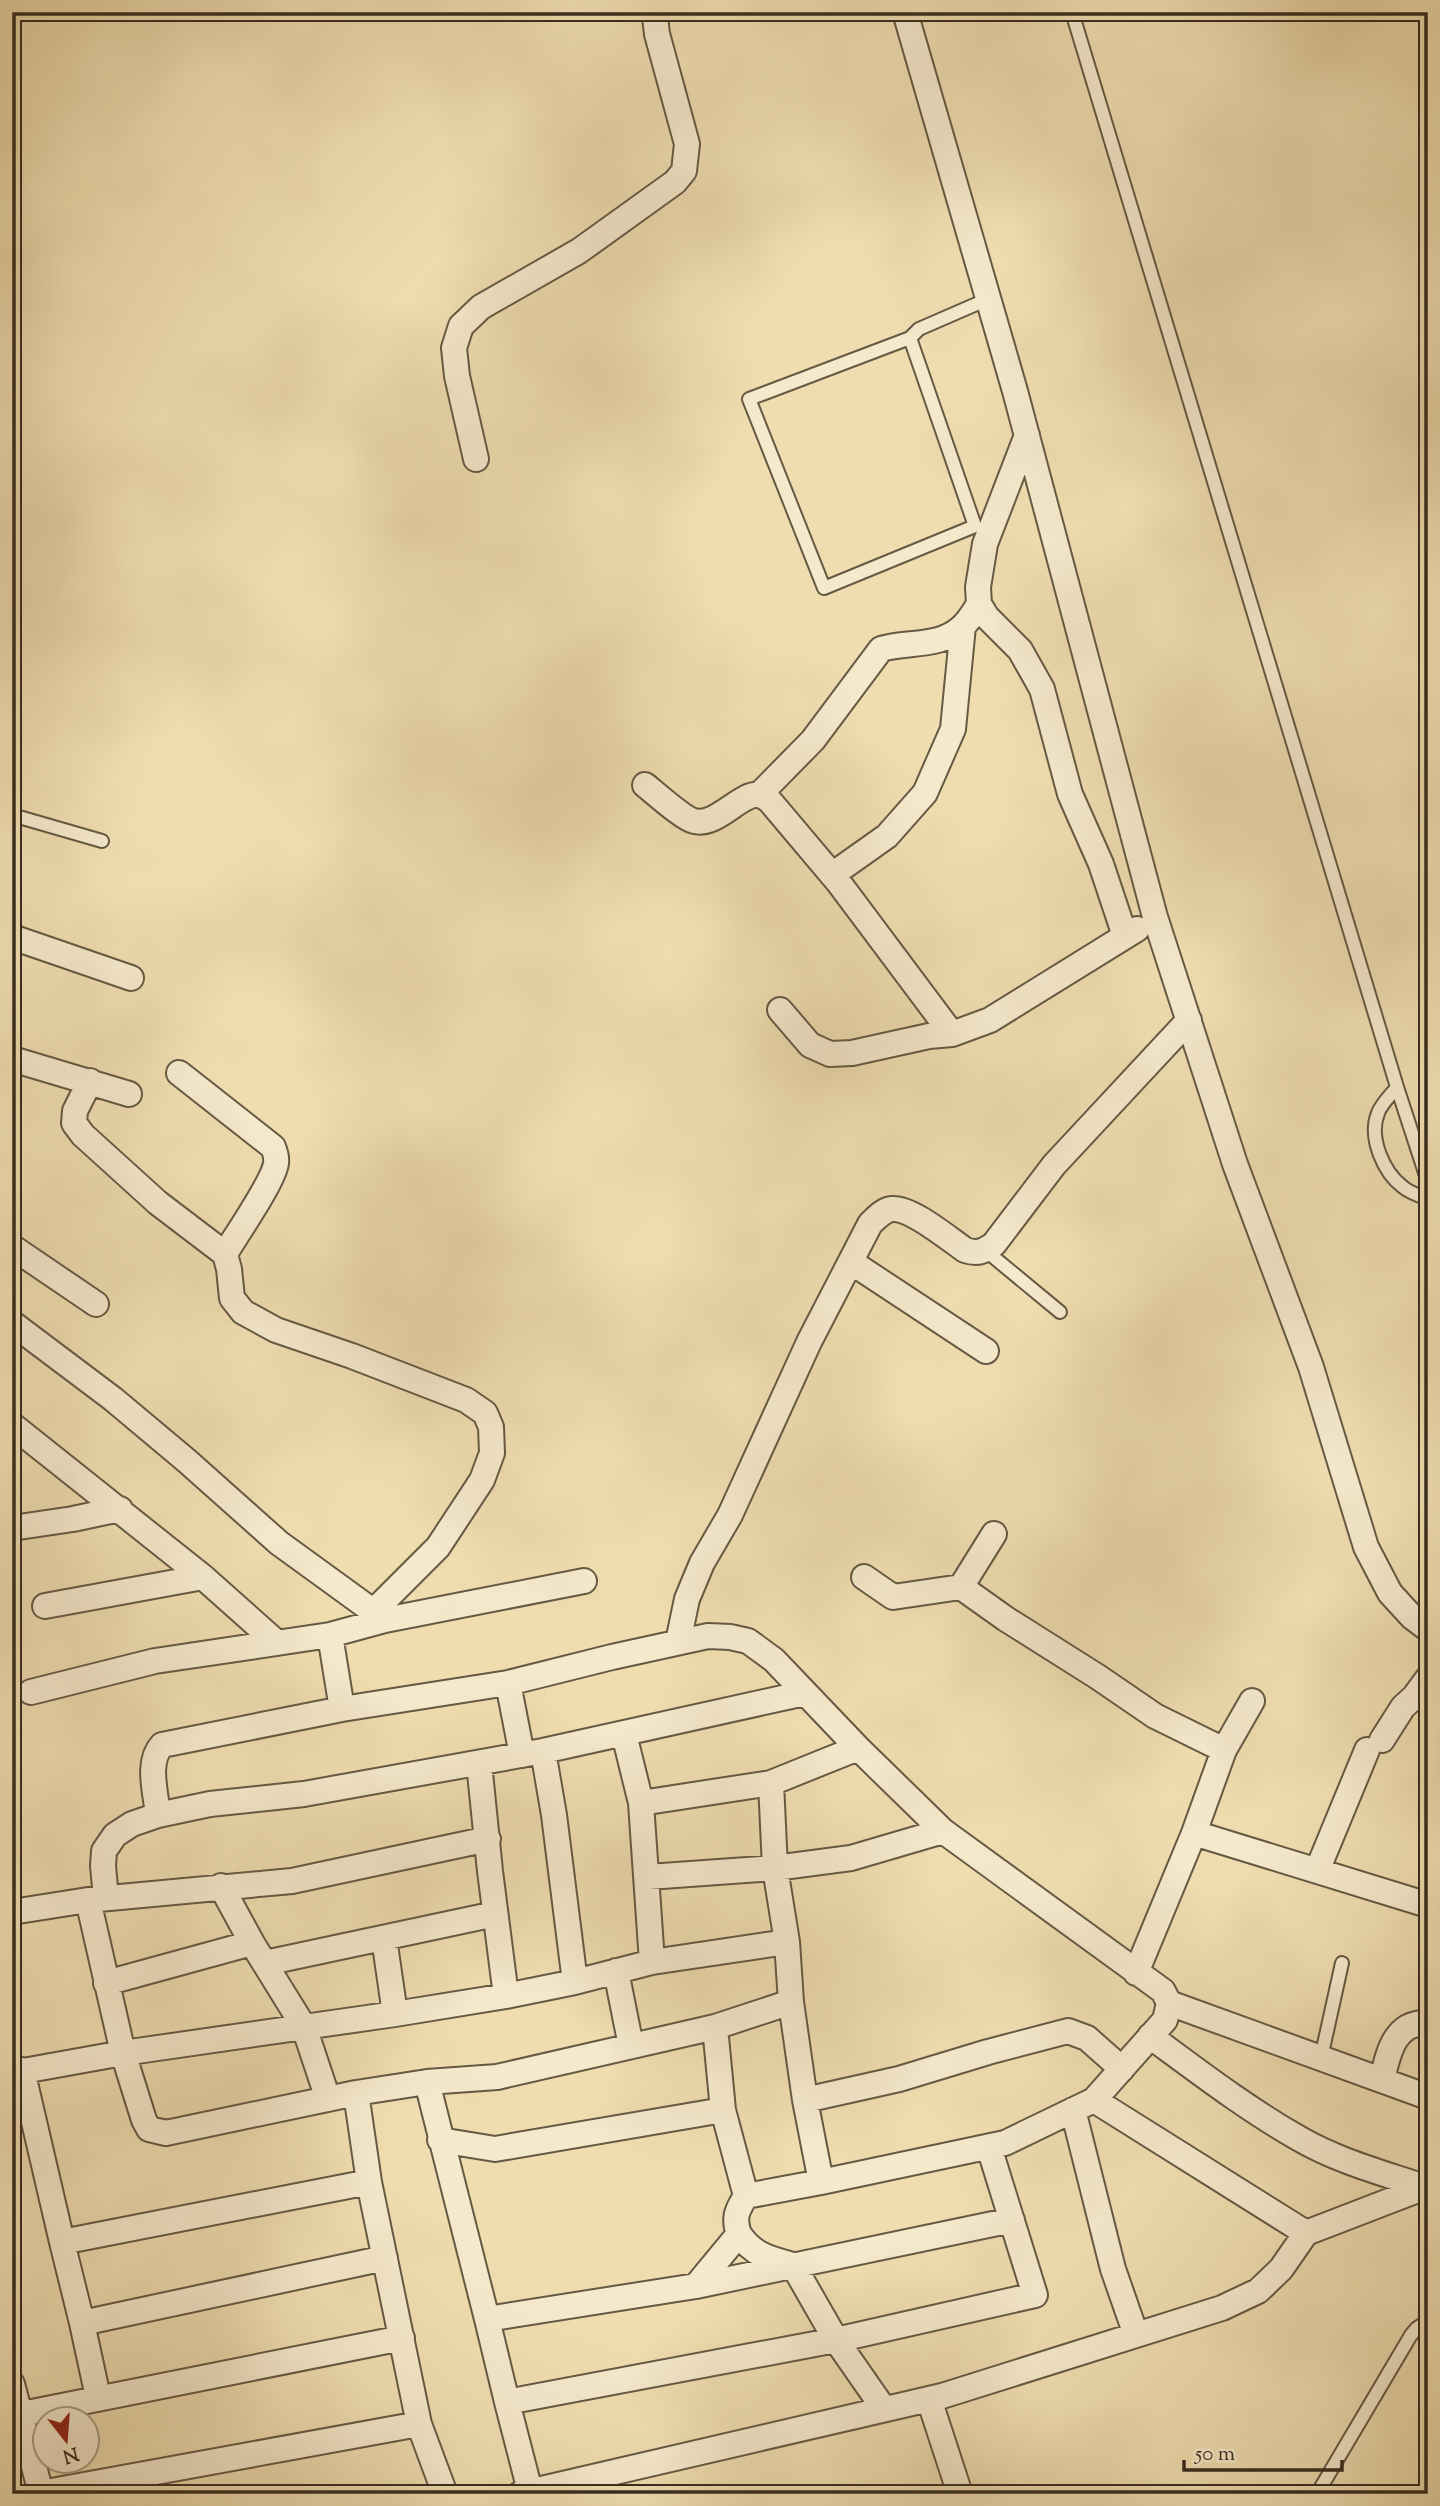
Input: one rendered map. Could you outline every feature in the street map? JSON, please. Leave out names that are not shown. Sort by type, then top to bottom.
[{"type":"street","points":[[476,459],[457,376],[454,348],[461,326],[481,307],[579,251],[675,182],[684,171],[687,144],[657,34],[655,17],[658,12]]},
{"type":"street","points":[[905,12],[1027,435],[1155,917],[1236,1164],[1311,1367],[1366,1547],[1390,1593],[1412,1617],[1428,1629]]},
{"type":"street","points":[[1027,435],[985,544],[978,587],[979,604],[987,617],[1020,650],[1042,690],[1070,794],[1101,863],[1125,936]]},
{"type":"street","points":[[645,785],[692,821],[705,821],[759,794],[813,740],[881,649],[898,644],[929,643],[946,639],[963,626],[979,604]]},
{"type":"street","points":[[832,875],[887,836],[925,793],[953,729],[963,626]]},
{"type":"street","points":[[759,794],[769,800],[832,875],[952,1034]]},
{"type":"street","points":[[780,1010],[810,1045],[831,1054],[852,1053],[929,1036],[952,1034],[990,1020],[1155,917]]},
{"type":"street","points":[[12,937],[131,978]]},
{"type":"street","points":[[678,1642],[687,1599],[702,1563],[730,1514],[809,1342],[870,1224],[883,1212],[894,1208],[908,1212],[965,1250],[975,1254],[985,1251],[994,1244],[1054,1165],[1189,1020]]},
{"type":"street","points":[[12,1059],[129,1094]]},
{"type":"street","points":[[179,1073],[273,1147],[276,1153],[276,1164],[269,1181],[225,1254]]},
{"type":"street","points":[[90,1081],[75,1111],[74,1123],[83,1135],[158,1203],[225,1254],[232,1298],[243,1312],[275,1330],[466,1400],[485,1413],[491,1427],[492,1452],[482,1480],[438,1547],[380,1616]]},
{"type":"street","points":[[12,1248],[96,1304]]},
{"type":"street","points":[[851,1262],[986,1351]]},
{"type":"street","points":[[12,1323],[145,1426],[279,1543],[380,1616]]},
{"type":"street","points":[[12,1426],[120,1509],[203,1577],[276,1642]]},
{"type":"street","points":[[12,1528],[120,1509]]},
{"type":"street","points":[[961,1587],[994,1534]]},
{"type":"street","points":[[45,1606],[203,1577]]},
{"type":"street","points":[[864,1577],[893,1597],[961,1587],[1155,1716],[1224,1750]]},
{"type":"street","points":[[31,1692],[155,1661],[330,1635],[380,1616],[584,1581]]},
{"type":"street","points":[[330,1635],[342,1709]]},
{"type":"street","points":[[158,1815],[153,1762],[155,1752],[162,1745],[342,1709],[508,1683],[708,1636],[730,1637],[748,1642],[774,1660],[858,1748],[943,1831],[1163,1991],[1169,2003],[1165,2020],[1122,2069],[1084,2105],[1005,2143],[746,2196],[736,2210],[739,2234],[747,2246],[761,2256],[793,2265],[836,2340],[884,2409]]},
{"type":"street","points":[[1317,1871],[1374,1745],[1428,1678]]},
{"type":"street","points":[[508,1683],[554,1815],[576,1982]]},
{"type":"street","points":[[791,2002],[715,2027],[497,2077],[427,2082],[356,2093],[156,2133],[149,2129],[144,2120],[123,2053],[106,1983],[97,1899],[104,1851],[116,1835],[132,1824],[158,1815],[210,1804],[304,1794],[479,1763],[805,1693]]},
{"type":"street","points":[[1136,1973],[1194,1833],[1224,1750],[1252,1701]]},
{"type":"street","points":[[624,1734],[641,1803],[652,1962]]},
{"type":"street","points":[[641,1803],[771,1783],[858,1748]]},
{"type":"street","points":[[479,1763],[506,1996]]},
{"type":"street","points":[[771,1783],[775,1868],[787,1942],[791,2002],[805,2100],[821,2182]]},
{"type":"street","points":[[648,1877],[775,1868],[851,1857],[943,1831]]},
{"type":"street","points":[[1194,1833],[1428,1905]]},
{"type":"street","points":[[12,1912],[97,1899],[292,1881],[488,1839]]},
{"type":"street","points":[[221,1886],[304,2027],[328,2099]]},
{"type":"street","points":[[106,1983],[259,1953],[384,1938],[495,1914]]},
{"type":"street","points":[[384,1938],[395,2014]]},
{"type":"street","points":[[98,2397],[62,2242],[17,2071],[506,1996],[576,1982],[652,1962],[787,1942]]},
{"type":"street","points":[[616,1971],[631,2046]]},
{"type":"street","points":[[1169,2003],[1428,2096]]},
{"type":"street","points":[[1382,2080],[1389,2049],[1397,2034],[1409,2026],[1428,2024]]},
{"type":"street","points":[[715,2027],[723,2110],[746,2196]]},
{"type":"street","points":[[805,2100],[899,2079],[1068,2031],[1087,2038],[1122,2069]]},
{"type":"street","points":[[1150,2036],[1234,2098],[1301,2140],[1348,2161],[1426,2187]]},
{"type":"street","points":[[427,2082],[507,2402],[525,2493],[929,2399],[1222,2308],[1258,2291],[1281,2269],[1306,2233],[1426,2187]]},
{"type":"street","points":[[356,2093],[369,2182],[419,2424],[445,2494]]},
{"type":"street","points":[[1084,2105],[1306,2233]]},
{"type":"street","points":[[1084,2105],[1113,2269],[1136,2335]]},
{"type":"street","points":[[440,2140],[495,2150],[723,2110]]},
{"type":"street","points":[[507,2402],[836,2340],[1035,2295],[989,2147]]},
{"type":"street","points":[[62,2242],[369,2182]]},
{"type":"street","points":[[487,2319],[695,2286],[1012,2220]]},
{"type":"street","points":[[695,2286],[739,2234]]},
{"type":"street","points":[[82,2323],[385,2258]]},
{"type":"street","points":[[16,2415],[402,2338]]},
{"type":"street","points":[[12,2384],[16,2415],[38,2493],[419,2424]]},
{"type":"street","points":[[929,2399],[960,2494]]},
{"type":"lane","points":[[1072,12],[1428,1182]]},
{"type":"lane","points":[[910,338],[975,526],[824,588],[749,399],[910,338],[919,329],[988,299]]},
{"type":"lane","points":[[12,815],[102,841]]},
{"type":"lane","points":[[1397,1087],[1377,1114],[1375,1133],[1380,1152],[1388,1173],[1396,1181],[1405,1189],[1428,1199]]},
{"type":"lane","points":[[985,1251],[1060,1312]]},
{"type":"lane","points":[[1321,2058],[1342,1963]]},
{"type":"lane","points":[[1317,2494],[1411,2335],[1428,2321]]}]
